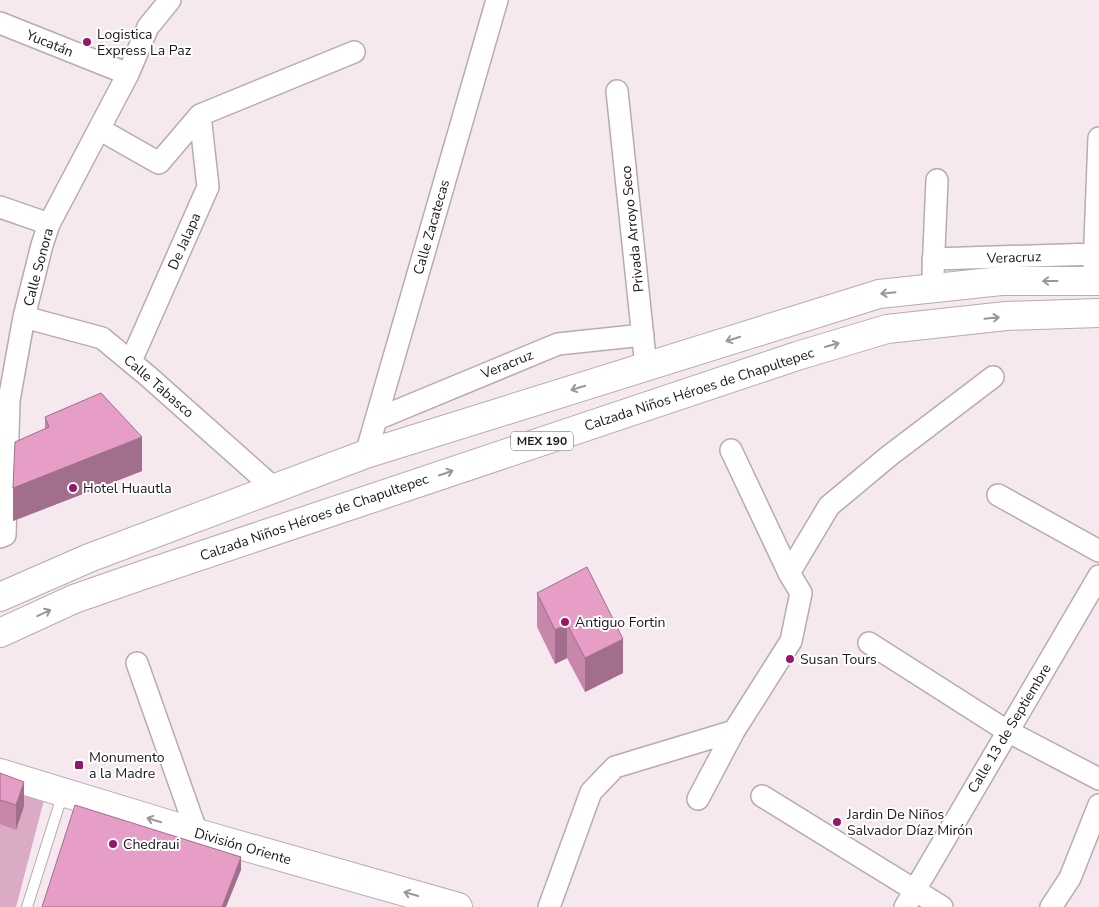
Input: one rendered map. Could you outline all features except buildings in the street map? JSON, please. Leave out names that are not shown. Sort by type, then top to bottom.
[{"type":"main road","points":[[0,597],[89,558],[366,454],[879,294],[1095,272]]},
{"type":"main road","name":"Calzada Niños Héroes de Chapultepec","points":[[0,633],[74,599],[140,576],[797,356],[888,329],[1006,316],[1099,313]]},
{"type":"main road","name":"División Oriente","points":[[0,773],[197,833],[458,907]]},
{"type":"street","name":"Calle Sonora","points":[[2,536],[9,400],[24,317],[49,224],[128,74],[148,27],[170,0]]},
{"type":"street","name":"Calle Zacatecas","points":[[366,454],[496,0]]},
{"type":"street","name":"Yucatán","points":[[0,23],[128,74]]},
{"type":"street","points":[[99,129],[159,163],[200,115],[354,52]]},
{"type":"street","name":"Privada Arroyo Seco","points":[[617,91],[646,367]]},
{"type":"street","name":"De Jalapa","points":[[131,362],[208,187],[200,115]]},
{"type":"street","points":[[1095,272],[1099,138]]},
{"type":"street","points":[[934,289],[933,259],[936,180]]},
{"type":"street","points":[[0,207],[49,224]]},
{"type":"street","name":"Veracruz","points":[[933,259],[1095,272]]},
{"type":"street","name":"Calle Tabasco","points":[[24,317],[102,338],[275,489]]},
{"type":"street","name":"Veracruz","points":[[377,419],[558,344],[643,335]]},
{"type":"street","points":[[789,572],[829,506],[889,456],[993,377]]},
{"type":"street","points":[[698,798],[734,730],[791,641],[801,593],[789,572],[731,450]]},
{"type":"street","points":[[998,495],[1099,551]]},
{"type":"street","name":"Calle 13 de Septiembre","points":[[910,898],[1099,576]]},
{"type":"street","points":[[869,643],[1007,731],[1099,779]]},
{"type":"street","points":[[137,662],[197,833]]},
{"type":"street","points":[[549,907],[591,792],[615,767],[734,730]]},
{"type":"street","points":[[762,796],[910,898],[942,907]]},
{"type":"street","points":[[1051,907],[1070,878],[1099,805]]},
{"type":"lane","points":[[27,907],[63,792]]},
{"type":"shaded area","points":[[0,786],[44,800],[16,907],[0,907]]},
{"type":"place","name":"Logistica Express La Paz","points":[[87,42]]},
{"type":"place","name":"Hotel Huautla","points":[[73,488]]},
{"type":"place","name":"Antiguo Fortin","points":[[565,622]]},
{"type":"place","name":"Susan Tours","points":[[790,659]]},
{"type":"place","name":"Monumento a la Madre","points":[[79,765]]},
{"type":"place","name":"Jardin De Niños Salvador Díaz Mirón","points":[[837,822]]},
{"type":"place","name":"Chedraui","points":[[113,844]]}]
